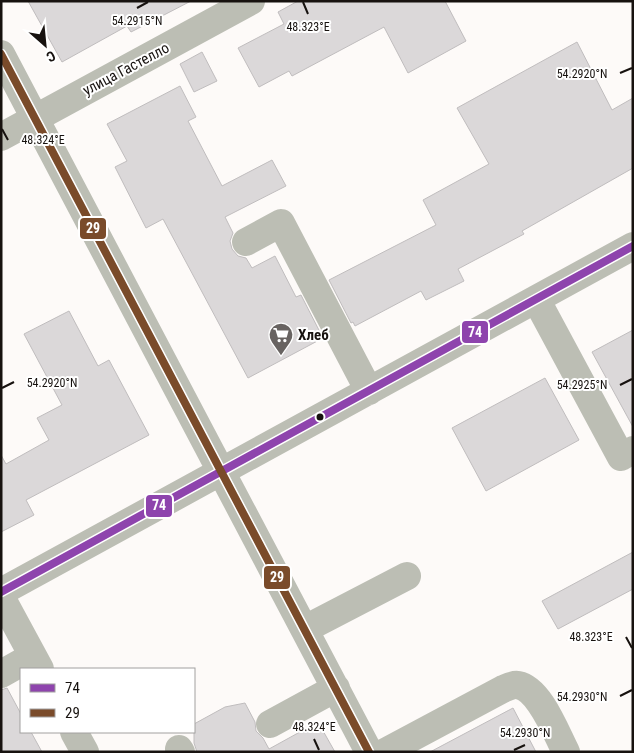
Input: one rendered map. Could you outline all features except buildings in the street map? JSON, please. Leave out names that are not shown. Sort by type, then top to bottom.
[{"type":"street","name":"улица Гастелло","points":[[1,136],[251,1]]},
{"type":"street","points":[[1,54],[223,471],[369,752]]},
{"type":"street","points":[[246,242],[281,223],[369,391]]},
{"type":"street","points":[[1,592],[633,246]]},
{"type":"street","points":[[536,299],[621,457],[633,450]]},
{"type":"street","points":[[305,629],[407,576]]},
{"type":"street","points":[[1,597],[37,663],[21,668]]},
{"type":"street","points":[[1,674],[20,668]]},
{"type":"street","points":[[385,752],[516,684],[528,688],[537,697],[566,752]]},
{"type":"street","points":[[270,724],[336,688]]},
{"type":"street","points":[[75,733],[86,752]]},
{"type":"transit line","name":"29","points":[[1,54],[369,752]]},
{"type":"transit line","name":"74","points":[[1,592],[633,246]]},
{"type":"place","name":"Хлеб","points":[[281,356]]}]
